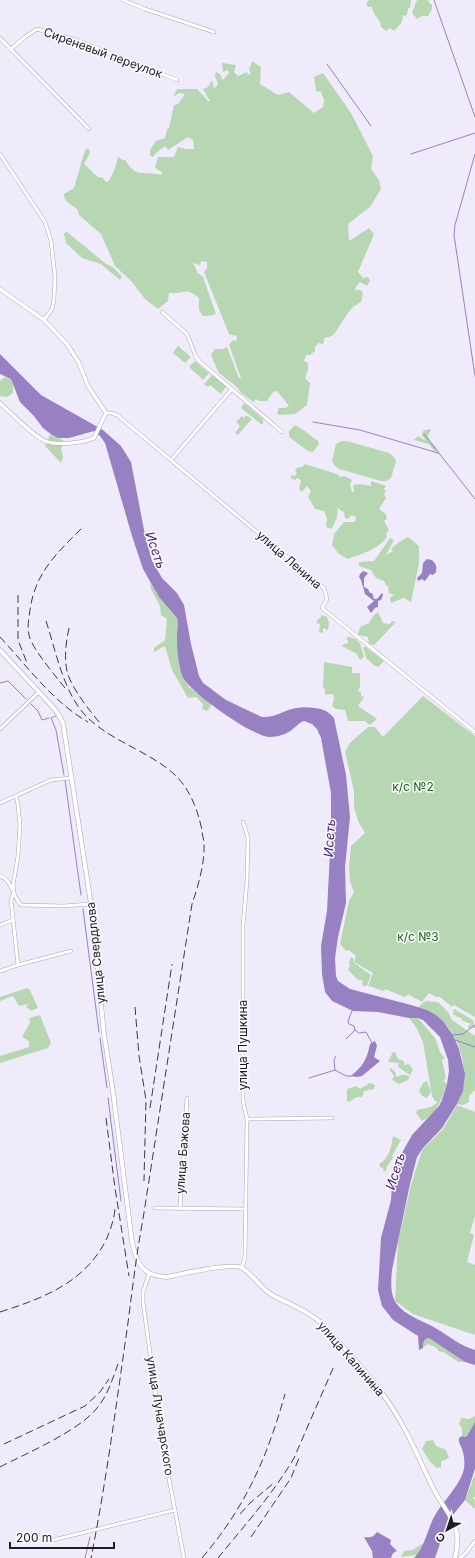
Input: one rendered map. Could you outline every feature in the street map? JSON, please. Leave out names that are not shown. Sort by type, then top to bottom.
[{"type":"main road","name":"улица Свердлова","points":[[0,650],[57,712],[63,723],[91,904],[104,1034],[132,1242],[135,1257],[140,1266],[149,1274]]},
{"type":"main road","points":[[149,1274],[157,1277],[167,1277],[223,1267],[236,1266],[242,1268]]},
{"type":"main road","name":"улица Калинина","points":[[242,1268],[272,1295],[310,1313],[320,1322],[378,1388],[397,1415],[439,1499],[454,1521],[458,1535],[455,1558]]},
{"type":"street","points":[[123,0],[214,32]]},
{"type":"street","name":"Сиреневый переулок","points":[[11,49],[37,29],[79,42],[178,80]]},
{"type":"street","points":[[0,38],[89,129]]},
{"type":"street","points":[[0,154],[45,222],[51,241],[55,276],[54,300],[52,309],[44,320]]},
{"type":"street","points":[[0,289],[44,320],[72,351],[88,386],[106,413],[94,438],[85,442],[70,443],[46,441],[38,437],[0,403]]},
{"type":"street","points":[[162,312],[187,334],[196,357],[200,362],[282,432]]},
{"type":"street","points":[[171,460],[232,389]]},
{"type":"street","name":"улица Ленина","points":[[106,413],[117,415],[324,588],[326,599],[322,608],[474,732]]},
{"type":"street","points":[[0,729],[39,692]]},
{"type":"street","points":[[0,803],[51,780],[71,778]]},
{"type":"street","points":[[16,796],[20,825],[18,856],[13,885],[14,892],[11,900],[18,965]]},
{"type":"street","name":"улица Пушкина","points":[[242,1268],[245,1256],[247,1119],[243,1100],[242,963],[248,838],[243,822]]},
{"type":"street","points":[[0,876],[6,879],[20,903],[26,906],[91,904]]},
{"type":"street","points":[[0,925],[13,920]]},
{"type":"street","points":[[0,971],[71,950]]},
{"type":"street","name":"улица Бажова","points":[[180,1209],[187,1098]]},
{"type":"street","points":[[247,1119],[332,1118]]},
{"type":"street","points":[[155,1208],[246,1210]]},
{"type":"street","name":"улица Луначарского","points":[[149,1274],[143,1292],[143,1302],[164,1447],[184,1558]]},
{"type":"street","points":[[50,1541],[175,1510]]},
{"type":"street","points":[[460,1558],[475,1541]]},
{"type":"green space","points":[[369,0],[411,0],[410,8],[408,8],[407,15],[403,15],[402,22],[394,31],[390,28],[386,31],[381,27],[381,24],[372,7],[368,7],[366,4]]},
{"type":"green space","points":[[417,0],[428,0],[430,4],[432,4],[432,9],[428,16],[422,16],[417,19],[412,13]]},
{"type":"green space","points":[[252,61],[261,67],[260,84],[278,95],[289,92],[314,113],[323,107],[324,100],[321,92],[316,91],[314,77],[323,73],[351,113],[373,156],[371,169],[379,180],[381,189],[370,207],[348,224],[349,241],[369,228],[374,234],[358,272],[363,278],[368,277],[370,281],[367,286],[360,282],[355,288],[356,290],[363,292],[361,302],[352,308],[334,334],[324,338],[323,344],[318,343],[315,347],[315,351],[310,355],[306,355],[304,361],[308,363],[308,370],[305,378],[310,383],[307,405],[295,414],[279,415],[277,413],[279,408],[289,406],[277,391],[273,392],[267,401],[259,401],[256,399],[253,402],[219,373],[211,355],[215,349],[227,347],[239,378],[241,378],[229,345],[233,340],[236,341],[237,336],[229,334],[204,272],[207,268],[207,262],[201,261],[200,265],[193,263],[198,273],[203,277],[216,314],[203,316],[199,310],[199,298],[191,292],[169,293],[168,301],[158,309],[145,299],[132,282],[115,266],[101,234],[79,215],[77,209],[68,203],[64,197],[64,194],[74,188],[85,150],[88,148],[90,153],[84,164],[106,182],[109,181],[112,175],[118,156],[122,160],[125,160],[133,170],[137,172],[161,175],[162,172],[155,168],[158,157],[174,157],[178,147],[194,149],[193,140],[188,137],[168,150],[165,146],[153,157],[150,155],[150,150],[156,141],[165,138],[167,129],[169,128],[174,105],[178,104],[185,94],[179,93],[173,97],[177,89],[197,89],[208,101],[210,101],[203,89],[208,87],[212,80],[214,88],[218,85],[215,75],[216,72],[220,74],[223,80],[229,73],[228,70],[223,72],[222,63],[236,65],[234,72],[238,76],[247,72],[248,75],[251,73],[249,70]]},
{"type":"green space","points":[[67,232],[105,263],[114,268],[122,277],[120,280],[101,264],[82,258],[66,243],[64,233]]},
{"type":"green space","points":[[178,346],[191,357],[185,363],[173,353]]},
{"type":"green space","points":[[195,361],[209,373],[203,380],[189,367]]},
{"type":"green space","points":[[212,375],[226,386],[221,394],[210,385],[208,387],[204,384]]},
{"type":"green space","points":[[5,377],[11,379],[13,385],[13,393],[7,397],[0,396],[0,381]]},
{"type":"green space","points":[[244,403],[263,419],[263,424],[241,408]]},
{"type":"green space","points":[[246,415],[252,419],[238,435],[235,433],[240,426],[236,422],[242,416],[244,418]]},
{"type":"green space","points":[[295,425],[318,441],[319,444],[313,452],[308,451],[289,437],[289,431]]},
{"type":"green space","points":[[429,429],[431,430],[427,437],[437,448],[435,452],[429,444],[414,440],[418,436],[426,441],[422,435],[423,431]]},
{"type":"green space","points":[[50,435],[63,440],[64,443],[61,449],[63,457],[61,463],[45,446]]},
{"type":"green space","points":[[342,441],[347,441],[389,453],[393,456],[396,461],[391,478],[386,481],[381,481],[339,469],[335,466],[332,461],[336,444]]},
{"type":"green space","points":[[305,464],[337,474],[340,477],[345,476],[352,480],[350,485],[352,492],[354,492],[353,485],[359,484],[371,486],[371,481],[386,486],[384,489],[386,491],[384,494],[386,498],[379,509],[386,514],[387,519],[384,521],[389,530],[384,541],[369,551],[348,559],[339,554],[332,545],[334,534],[344,522],[355,522],[356,517],[352,515],[348,519],[345,518],[344,512],[338,507],[337,517],[332,529],[326,527],[327,519],[324,511],[315,509],[308,497],[311,491],[307,486],[302,492],[299,489],[301,480],[291,478],[291,475],[295,476],[297,473],[295,470],[297,468],[302,467]]},
{"type":"green space","points":[[408,537],[419,546],[419,563],[411,602],[404,598],[391,603],[390,598],[394,595],[389,593],[388,586],[384,581],[376,578],[371,570],[359,566],[359,562],[374,561],[390,538],[394,540],[386,555],[393,551],[391,549],[399,542]]},
{"type":"green space","points":[[150,582],[159,597],[177,618],[179,666],[189,687],[211,703],[211,706],[207,711],[202,709],[203,704],[196,697],[188,698],[172,670],[165,646],[154,652],[154,648],[165,640],[167,619],[161,615],[160,606],[151,589]]},
{"type":"green space","points":[[378,612],[383,623],[390,624],[392,621],[396,622],[374,645],[369,644],[368,637],[358,635],[360,627],[369,623]]},
{"type":"green space","points":[[321,615],[327,617],[329,623],[328,630],[323,628],[323,632],[321,633],[319,631],[320,624],[316,623],[319,618],[321,618]]},
{"type":"green space","points":[[349,637],[356,639],[360,644],[364,656],[361,660],[357,654],[342,646],[349,643],[346,638]]},
{"type":"green space","points":[[363,647],[366,647],[384,661],[378,667],[374,665],[366,658]]},
{"type":"green space","points":[[324,662],[352,667],[352,673],[360,673],[360,687],[358,691],[361,693],[361,696],[364,697],[358,706],[377,719],[370,725],[365,721],[348,721],[345,710],[336,709],[332,706],[334,699],[333,694],[325,695],[325,688],[323,689]]},
{"type":"green space","points":[[423,696],[475,736],[475,1017],[454,1005],[452,1007],[440,997],[436,997],[429,993],[422,1002],[408,994],[405,997],[385,989],[384,991],[368,986],[373,973],[354,962],[356,956],[349,950],[346,951],[340,944],[349,901],[354,892],[350,882],[349,866],[351,846],[365,833],[358,821],[354,807],[354,791],[345,752],[350,743],[368,727],[375,727],[383,737]]},
{"type":"green space","points":[[351,957],[354,959],[353,962],[371,975],[367,986],[363,986],[362,980],[358,980],[348,970]]},
{"type":"green space","points":[[27,988],[30,990],[38,1008],[31,1011],[26,1007],[29,1004],[19,1006],[13,996],[0,1001],[0,997]]},
{"type":"green space","points":[[426,1001],[438,1002],[448,1012],[452,1020],[475,1036],[475,1090],[469,1096],[469,1102],[463,1105],[457,1104],[464,1082],[464,1069],[458,1045],[446,1024],[435,1015],[418,1007]]},
{"type":"green space","points":[[454,1009],[473,1020],[475,1028],[468,1028],[471,1024],[463,1021],[461,1018],[453,1014]]},
{"type":"green space","points":[[40,1015],[51,1043],[48,1048],[0,1063],[0,1056],[29,1047],[29,1041],[22,1037],[30,1023],[29,1018]]},
{"type":"green space","points":[[409,1018],[418,1018],[435,1038],[440,1052],[445,1058],[442,1060],[446,1078],[443,1081],[447,1084],[441,1100],[435,1110],[422,1121],[416,1113],[417,1110],[431,1107],[438,1102],[435,1101],[432,1096],[423,1042],[416,1027]]},
{"type":"green space","points":[[393,1052],[395,1052],[398,1059],[404,1061],[404,1065],[409,1064],[413,1070],[410,1075],[398,1067],[399,1063],[388,1062]]},
{"type":"green space","points":[[391,1068],[396,1073],[396,1077],[405,1075],[410,1077],[408,1080],[399,1084],[392,1080],[394,1076],[389,1069]]},
{"type":"green space","points":[[427,1081],[431,1092],[427,1098],[422,1096],[419,1091],[423,1083]]},
{"type":"green space","points":[[370,1083],[375,1085],[374,1089],[364,1091],[362,1097],[357,1097],[349,1102],[347,1101],[347,1089],[356,1086],[360,1089]]},
{"type":"green space","points":[[457,1105],[475,1112],[475,1216],[470,1233],[474,1235],[467,1262],[475,1265],[475,1335],[413,1314],[395,1301],[398,1242],[411,1185],[422,1150],[443,1129]]},
{"type":"green space","points":[[393,1136],[401,1140],[392,1156],[393,1158],[384,1172],[383,1168],[380,1167],[379,1164],[387,1156]]},
{"type":"green space","points":[[428,1338],[465,1362],[458,1362],[428,1344],[423,1348],[423,1341]]},
{"type":"green space","points":[[475,1416],[475,1422],[467,1436],[462,1436],[462,1428],[459,1424],[461,1418],[469,1419]]},
{"type":"green space","points":[[433,1440],[435,1444],[445,1449],[449,1457],[446,1460],[441,1461],[441,1467],[437,1468],[430,1462],[422,1449],[426,1441]]},
{"type":"green space","points":[[475,1474],[475,1497],[473,1497],[475,1501],[475,1509],[465,1500]]},
{"type":"green space","points":[[424,1543],[417,1555],[401,1557],[404,1551],[412,1550]]},
{"type":"shaded area","points":[[0,354],[41,395],[103,430],[121,446],[131,462],[145,535],[152,561],[162,578],[177,593],[184,605],[191,644],[199,676],[203,683],[226,700],[262,717],[305,707],[323,710],[334,718],[346,775],[350,817],[345,867],[346,903],[335,958],[336,976],[338,981],[350,989],[411,1005],[427,1010],[436,1015],[443,1021],[453,1035],[459,1049],[465,1074],[463,1091],[457,1104],[442,1128],[423,1148],[417,1157],[392,1270],[392,1291],[396,1303],[404,1311],[437,1329],[460,1344],[475,1350],[475,1365],[465,1362],[429,1338],[424,1340],[423,1348],[419,1350],[418,1336],[393,1320],[382,1306],[378,1290],[381,1238],[391,1200],[392,1185],[403,1151],[412,1135],[439,1106],[442,1100],[449,1071],[448,1060],[440,1037],[423,1020],[378,1012],[353,1011],[332,1001],[325,992],[322,974],[321,946],[327,911],[331,833],[331,793],[321,738],[317,729],[312,724],[304,721],[283,735],[269,737],[261,735],[221,712],[186,682],[182,675],[179,661],[177,646],[177,618],[159,597],[143,569],[105,443],[94,431],[69,438],[58,438],[43,428],[34,416],[20,402],[11,379],[0,374]]},
{"type":"shaded area","points":[[427,559],[432,560],[436,567],[436,572],[433,575],[430,574],[425,581],[422,579],[418,581],[417,578],[422,573],[423,563]]},
{"type":"shaded area","points":[[363,571],[368,573],[364,578],[364,587],[372,593],[374,599],[377,599],[382,593],[383,595],[381,600],[378,601],[378,607],[371,613],[367,607],[374,601],[365,594],[359,577]]},
{"type":"shaded area","points":[[375,1041],[377,1046],[374,1057],[380,1061],[362,1076],[351,1076],[359,1069],[366,1058],[370,1044]]},
{"type":"shaded area","points":[[475,1422],[475,1468],[465,1500],[448,1521],[435,1558],[414,1558],[423,1545],[436,1513],[459,1481],[464,1466],[464,1458],[459,1438],[462,1436],[467,1436]]},
{"type":"shaded area","points":[[377,1532],[391,1540],[390,1544],[397,1551],[393,1553],[391,1558],[373,1558],[372,1551],[364,1537],[372,1537]]},
{"type":"waterway","points":[[434,0],[475,117]]},
{"type":"waterway","points":[[327,64],[371,126]]},
{"type":"waterway","points":[[411,154],[475,133]]},
{"type":"waterway","points":[[475,154],[455,225],[454,235],[475,376]]},
{"type":"waterway","points":[[313,422],[360,430],[438,453]]},
{"type":"waterway","points":[[424,434],[475,499]]},
{"type":"waterway","points":[[0,683],[8,681],[26,699]]},
{"type":"waterway","points":[[31,704],[38,711],[42,720],[49,718]]},
{"type":"waterway","points":[[56,716],[51,718],[56,730],[64,775]]},
{"type":"waterway","points":[[65,780],[81,895]]},
{"type":"waterway","points":[[83,909],[99,1032]]},
{"type":"waterway","points":[[346,1039],[355,1030],[354,1026],[349,1024],[348,1021],[352,1011]]},
{"type":"waterway","points":[[453,1035],[463,1034],[475,1025]]},
{"type":"waterway","points":[[355,1030],[359,1033],[366,1032],[372,1043]]},
{"type":"waterway","points":[[100,1038],[107,1088]]},
{"type":"waterway","points":[[455,1040],[475,1047]]},
{"type":"waterway","points":[[335,1070],[334,1060],[336,1056]]},
{"type":"waterway","points":[[309,1078],[335,1070],[346,1076],[352,1076]]},
{"type":"waterway","points":[[108,1098],[121,1201]]},
{"type":"waterway","points":[[85,1558],[90,1537]]},
{"type":"railway","points":[[65,688],[34,647],[28,632],[28,626],[33,597],[42,574],[57,554],[84,526]]},
{"type":"railway","points":[[18,595],[18,640],[27,663]]},
{"type":"railway","points":[[46,621],[61,670],[77,705],[85,715],[103,730],[164,766],[179,779],[185,786],[197,811],[204,843],[202,867],[192,904],[138,1247],[110,1444],[91,1558]]},
{"type":"railway","points":[[69,628],[66,644],[67,671],[72,684],[81,699],[101,724]]},
{"type":"railway","points":[[0,637],[52,694],[64,705],[88,722]]},
{"type":"railway","points":[[150,1108],[172,964]]},
{"type":"railway","points":[[135,1007],[139,1056],[146,1100],[144,1181]]},
{"type":"railway","points":[[106,1118],[129,1276]]},
{"type":"railway","points":[[0,1312],[48,1294],[76,1277],[88,1266],[107,1238],[114,1218],[115,1206]]},
{"type":"railway","points":[[0,1467],[52,1441],[89,1417],[104,1398],[118,1364]]},
{"type":"railway","points":[[218,1558],[268,1497],[294,1458],[334,1366]]},
{"type":"railway","points":[[4,1444],[85,1406],[100,1392],[109,1379]]},
{"type":"railway","points":[[202,1558],[217,1539],[243,1500],[271,1439],[285,1394]]},
{"type":"railway","points":[[251,1537],[291,1478],[299,1458]]},
{"type":"railway","points":[[240,1514],[250,1503],[275,1482]]},
{"type":"water label","name":"Исеть","points":[[156,550]]},
{"type":"water label","name":"Исеть","points":[[329,838]]},
{"type":"water label","name":"Исеть","points":[[395,1171]]},
{"type":"park label","name":"к/с №2","points":[[413,787]]},
{"type":"park label","name":"к/с №3","points":[[418,937]]}]
